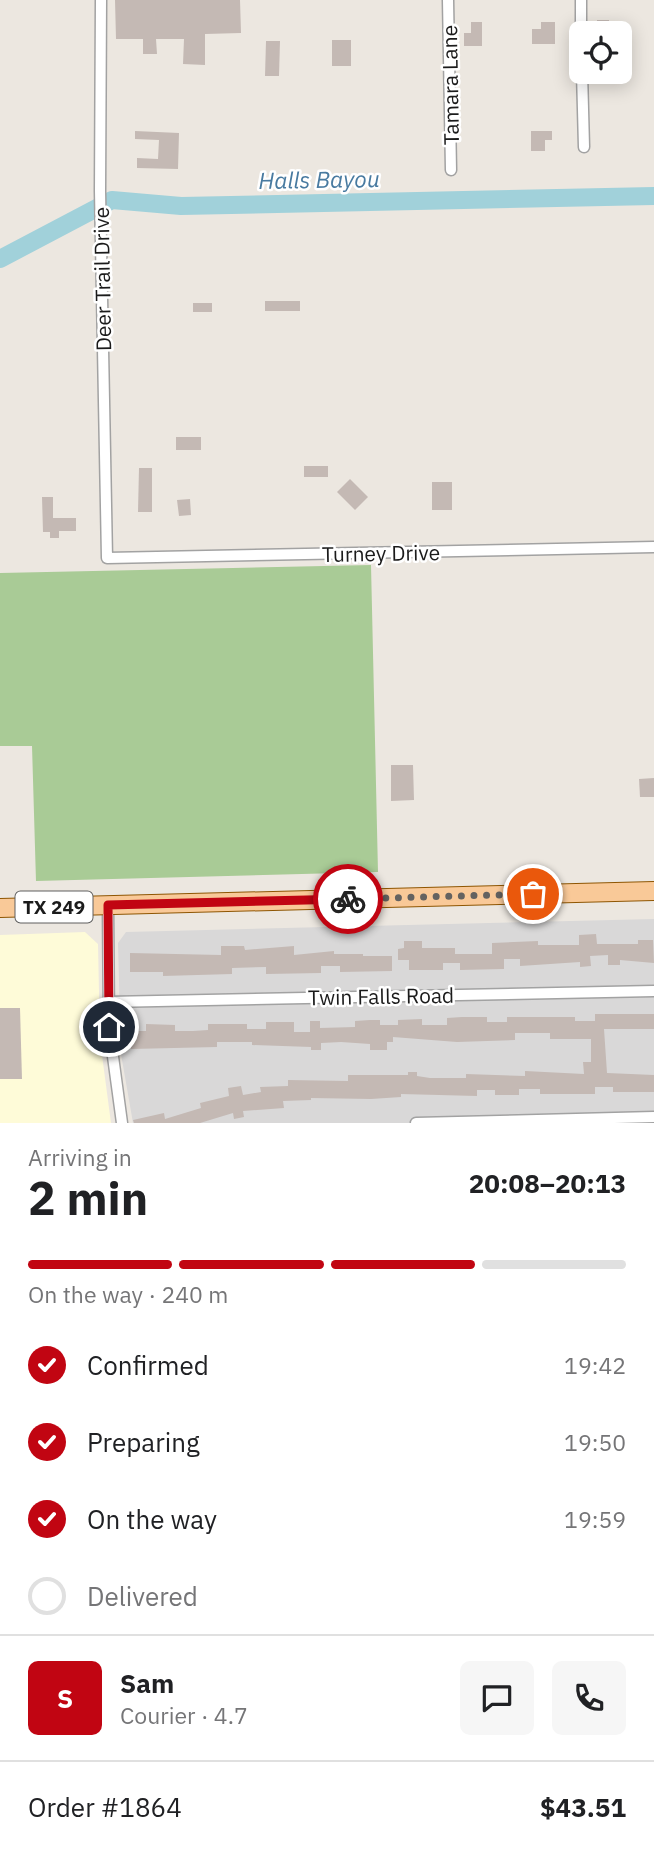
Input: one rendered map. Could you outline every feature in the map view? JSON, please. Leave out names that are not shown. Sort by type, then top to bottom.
[{"type":"main road","name":"TX 249","points":[[0,908],[654,891]]},
{"type":"street","name":"Deer Trail Drive","points":[[101,0],[100,191],[107,558]]},
{"type":"street","name":"Tamara Lane","points":[[448,0],[451,170]]},
{"type":"street","points":[[581,0],[581,21]]},
{"type":"street","points":[[582,84],[584,147]]},
{"type":"street","name":"Turney Drive","points":[[107,558],[654,547]]},
{"type":"street","points":[[108,905],[108,1002],[114,1077],[122,1123]]},
{"type":"street","name":"Twin Falls Road","points":[[108,1002],[654,990]]},
{"type":"street","points":[[415,1123],[654,1117]]},
{"type":"shaded area","points":[[654,919],[654,1123],[133,1123],[121,1054],[118,943],[126,932]]},
{"type":"shaded area","points":[[85,932],[98,944],[100,1040],[111,1123],[0,1123],[0,935]]},
{"type":"green space","points":[[371,565],[378,872],[36,881],[32,746],[0,746],[0,573]]},
{"type":"building","points":[[115,0],[240,0],[241,33],[205,34],[205,65],[183,64],[184,39],[156,39],[157,54],[143,54],[143,39],[116,39]]},
{"type":"building","points":[[471,22],[482,22],[482,46],[464,46],[464,33],[471,33]]},
{"type":"building","points":[[541,22],[555,22],[555,44],[532,44],[532,29],[541,29]]},
{"type":"building","points":[[332,40],[351,40],[351,66],[332,66]]},
{"type":"building","points":[[266,41],[280,41],[279,76],[265,76]]},
{"type":"building","points":[[135,131],[179,133],[178,169],[137,168],[137,158],[158,159],[159,140],[135,139]]},
{"type":"building","points":[[531,131],[552,131],[552,140],[545,140],[545,151],[531,151]]},
{"type":"building","points":[[265,301],[300,301],[300,311],[265,311]]},
{"type":"building","points":[[193,303],[212,303],[212,312],[193,312]]},
{"type":"building","points":[[176,437],[201,437],[201,450],[176,450]]},
{"type":"building","points":[[304,466],[328,466],[328,477],[304,477]]},
{"type":"building","points":[[139,468],[152,468],[152,512],[138,512]]},
{"type":"building","points":[[350,479],[368,497],[355,510],[337,492]]},
{"type":"building","points":[[432,482],[452,482],[452,510],[432,510]]},
{"type":"building","points":[[42,497],[53,497],[53,518],[76,518],[76,531],[59,531],[59,538],[50,538],[50,532],[43,532]]},
{"type":"building","points":[[190,499],[191,515],[179,516],[177,500]]},
{"type":"building","points":[[391,765],[413,765],[414,800],[391,801]]},
{"type":"building","points":[[654,778],[654,797],[640,797],[639,779]]},
{"type":"building","points":[[596,934],[597,944],[638,944],[638,940],[653,940],[654,963],[620,960],[620,965],[608,965],[608,955],[590,956],[591,966],[580,967],[580,962],[520,966],[520,959],[504,959],[504,969],[460,970],[460,963],[443,963],[443,970],[409,970],[409,960],[398,960],[398,949],[404,948],[404,941],[422,941],[422,948],[455,948],[455,954],[492,954],[492,943],[538,941],[538,945],[579,945],[579,935]]},
{"type":"building","points":[[221,946],[244,946],[245,950],[294,946],[294,955],[334,951],[334,954],[392,956],[392,971],[340,972],[340,966],[321,966],[321,973],[266,974],[266,967],[232,968],[232,974],[163,976],[163,972],[130,972],[130,953],[221,955]]},
{"type":"building","points":[[0,1008],[20,1008],[22,1079],[0,1079]]},
{"type":"building","points":[[595,1014],[654,1014],[654,1029],[604,1029],[607,1073],[654,1075],[654,1092],[613,1092],[613,1087],[595,1087],[595,1094],[540,1094],[540,1089],[519,1089],[519,1095],[495,1095],[495,1090],[477,1090],[477,1096],[401,1094],[401,1097],[371,1099],[311,1098],[283,1101],[284,1108],[243,1111],[244,1117],[234,1119],[233,1113],[200,1123],[134,1123],[133,1120],[164,1113],[165,1119],[201,1108],[200,1103],[229,1096],[228,1088],[241,1086],[243,1095],[261,1092],[260,1087],[288,1086],[288,1080],[348,1081],[348,1075],[408,1075],[408,1072],[417,1072],[417,1076],[430,1078],[466,1078],[466,1074],[525,1076],[525,1071],[584,1074],[583,1062],[591,1062],[591,1039],[550,1039],[550,1033],[515,1033],[515,1040],[457,1042],[393,1037],[393,1042],[387,1042],[387,1050],[370,1050],[370,1044],[341,1042],[321,1043],[321,1050],[311,1050],[311,1047],[252,1045],[252,1042],[217,1042],[217,1047],[131,1049],[131,1031],[146,1031],[146,1024],[175,1025],[175,1031],[193,1031],[208,1030],[208,1024],[247,1024],[247,1029],[266,1029],[266,1022],[294,1022],[294,1032],[310,1032],[310,1021],[320,1021],[320,1028],[355,1027],[355,1021],[370,1020],[380,1020],[380,1025],[398,1025],[398,1020],[422,1019],[422,1025],[447,1025],[447,1018],[462,1017],[487,1017],[487,1022],[507,1022],[507,1017],[575,1017],[575,1021],[595,1021]]},
{"type":"waterway","name":"Halls Bayou","points":[[0,259],[112,200],[181,206],[654,196]]},
{"type":"way so far","points":[[348,899],[533,894]]},
{"type":"route","points":[[109,1027],[106,968],[108,905],[348,899]]}]
